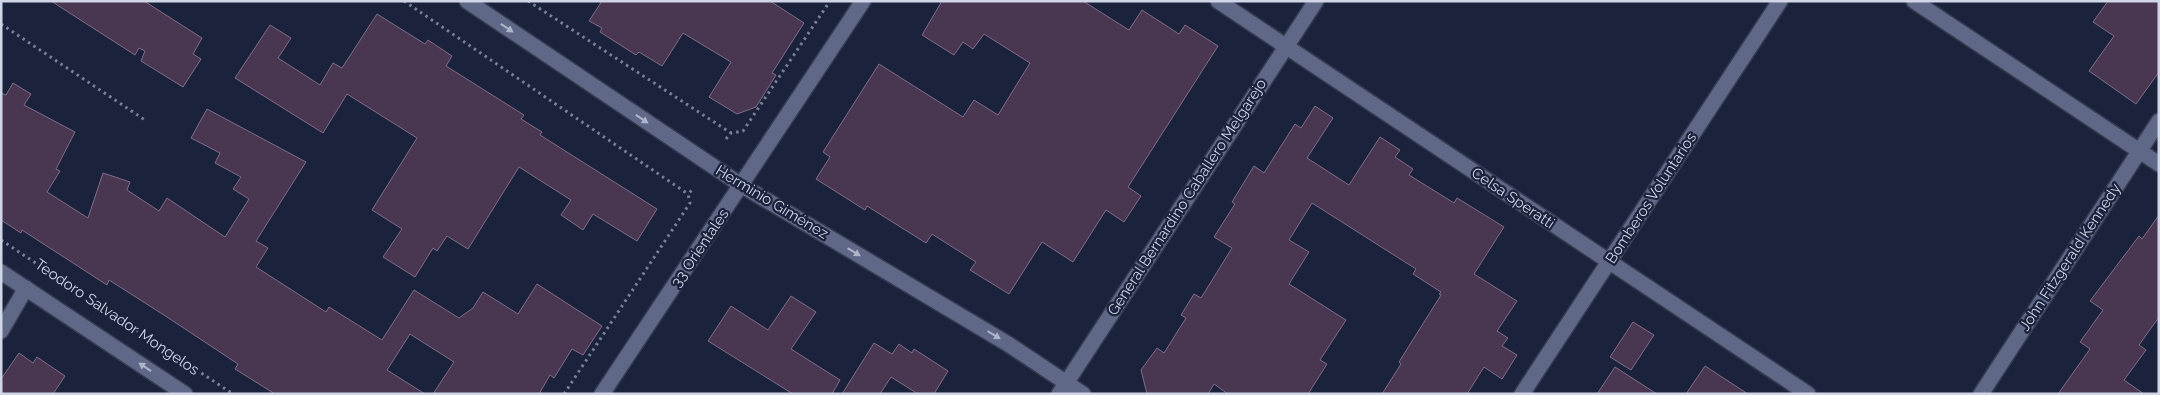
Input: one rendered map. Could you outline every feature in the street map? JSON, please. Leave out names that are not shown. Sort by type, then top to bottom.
[{"type":"street","name":"Herminio Giménez","points":[[467,1],[741,185],[1008,344],[1063,388],[1084,394]]},
{"type":"street","name":"33 Orientales","points":[[602,394],[863,1]]},
{"type":"street","name":"Celsa Speratti","points":[[1218,1],[1808,394]]},
{"type":"street","name":"General Bernardino Caballero Melgarejo","points":[[1063,388],[1316,1]]},
{"type":"street","name":"Bomberos Voluntarios","points":[[1522,394],[1780,1]]},
{"type":"street","points":[[1914,1],[2159,164]]},
{"type":"street","name":"John Fitzgerald Kennedy","points":[[1981,394],[2159,121]]},
{"type":"street","name":"Teodoro Salvador Mongelos","points":[[1,272],[185,394]]},
{"type":"street","points":[[1,331],[26,288]]},
{"type":"path","points":[[404,1],[688,194],[690,203],[564,394]]},
{"type":"path","points":[[528,1],[731,133]]},
{"type":"path","points":[[726,138],[731,133],[743,131],[830,1]]},
{"type":"path","points":[[1,24],[145,120]]},
{"type":"path","points":[[688,194],[693,189]]},
{"type":"path","name":"Teodoro Salvador Mongelos","points":[[1,240],[233,394]]},
{"type":"building","points":[[51,1],[144,1],[202,38],[193,54],[201,59],[183,87],[141,61],[145,51],[139,48],[135,55]]},
{"type":"building","points":[[602,1],[770,1],[804,23],[772,73],[776,75],[756,107],[737,114],[709,97],[731,62],[683,33],[662,66],[639,52],[636,55],[600,32],[602,28],[589,21]]},
{"type":"building","points":[[942,1],[1083,1],[1129,30],[1142,10],[1179,34],[1185,25],[1218,46],[1128,187],[1141,196],[1124,222],[1106,210],[1073,262],[1042,242],[1009,294],[970,270],[976,262],[932,234],[926,243],[867,206],[865,210],[816,179],[830,157],[823,152],[879,64],[963,117],[974,100],[998,115],[1030,63],[984,34],[973,49],[963,42],[954,55],[922,35]]},
{"type":"building","points":[[2108,1],[2159,1],[2159,72],[2136,104],[2089,71],[2114,36],[2093,22]]},
{"type":"building","points":[[377,14],[425,44],[428,40],[452,56],[446,66],[524,115],[521,119],[542,132],[540,135],[657,209],[637,241],[593,214],[583,230],[561,215],[571,200],[519,167],[468,249],[447,236],[437,251],[433,248],[415,277],[383,257],[402,229],[372,210],[417,138],[347,94],[323,133],[235,78],[270,25],[291,38],[278,58],[320,85],[333,63],[342,68]]},
{"type":"building","points":[[13,83],[31,94],[24,105],[75,132],[56,169],[60,171],[47,192],[88,218],[103,173],[130,182],[127,190],[159,211],[167,198],[225,237],[249,199],[233,189],[241,177],[215,163],[220,153],[191,138],[207,109],[306,162],[256,241],[268,248],[256,267],[326,312],[329,307],[382,340],[414,290],[459,318],[473,308],[483,292],[518,314],[537,284],[602,326],[583,355],[572,349],[554,378],[550,375],[539,394],[433,394],[454,362],[410,334],[387,370],[425,394],[275,394],[235,369],[238,364],[109,280],[107,285],[22,230],[21,233],[1,220],[1,93],[6,95]]},
{"type":"building","points":[[1315,106],[1333,118],[1307,158],[1349,185],[1380,137],[1400,150],[1395,157],[1413,169],[1409,175],[1454,203],[1457,198],[1504,227],[1474,274],[1517,301],[1497,331],[1508,338],[1502,346],[1517,355],[1502,379],[1484,367],[1467,394],[1382,394],[1401,364],[1399,362],[1441,295],[1439,294],[1441,292],[1413,274],[1416,269],[1312,203],[1289,240],[1309,252],[1289,284],[1346,320],[1320,360],[1327,364],[1308,394],[1228,394],[1214,384],[1208,394],[1147,394],[1141,370],[1157,348],[1164,353],[1186,318],[1181,315],[1194,294],[1201,298],[1232,248],[1214,237],[1235,204],[1232,202],[1254,166],[1264,173],[1295,124],[1301,128]]},
{"type":"building","points":[[2159,215],[2159,317],[2139,345],[2146,350],[2124,380],[2144,394],[2058,394],[2090,349],[2080,342],[2103,310],[2090,301],[2139,236],[2142,239]]},
{"type":"building","points":[[791,296],[816,312],[791,349],[840,380],[832,394],[793,394],[708,341],[731,306],[768,330]]},
{"type":"building","points":[[1633,322],[1654,335],[1631,370],[1610,357]]},
{"type":"building","points":[[874,343],[892,354],[899,344],[912,353],[914,349],[948,371],[934,394],[918,394],[891,377],[880,394],[842,394]]},
{"type":"building","points":[[19,353],[33,363],[37,357],[65,376],[53,394],[1,394],[1,379]]},
{"type":"building","points":[[1705,366],[1748,394],[1686,394]]},
{"type":"building","points":[[1615,367],[1657,394],[1597,394]]}]
